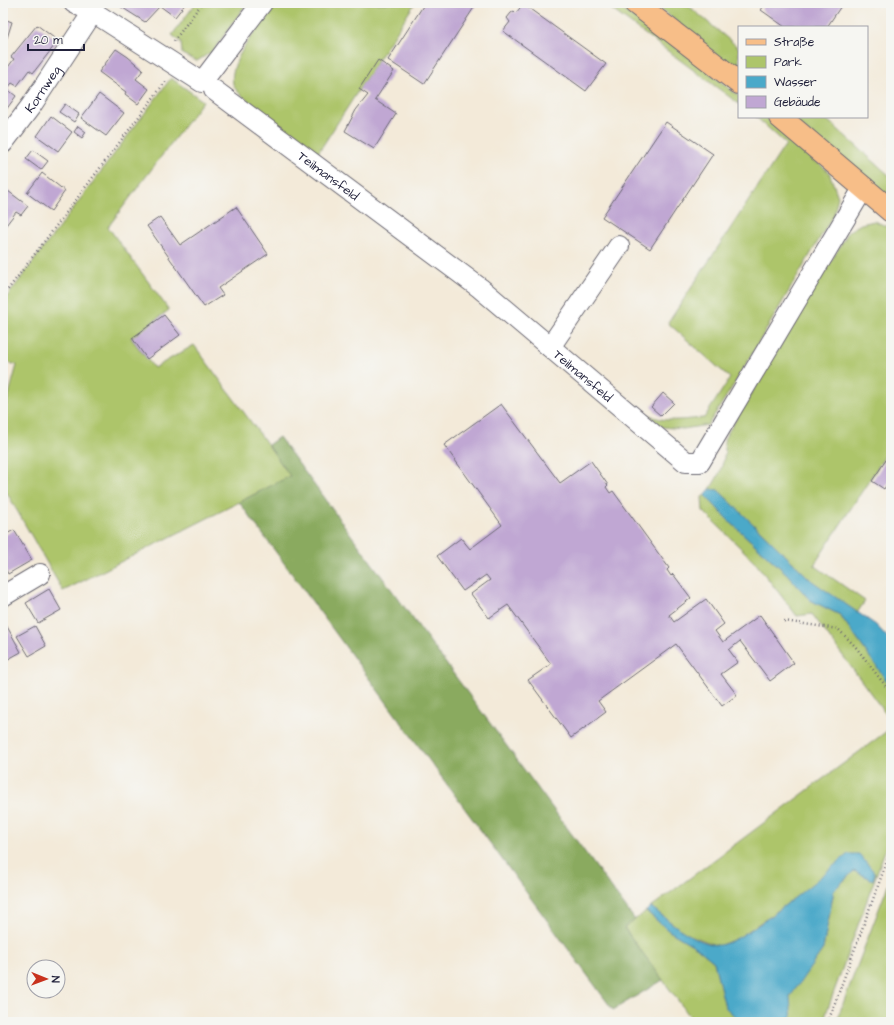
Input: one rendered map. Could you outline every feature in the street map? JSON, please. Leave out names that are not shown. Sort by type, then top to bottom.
[{"type":"main road","points":[[635,3],[738,82]]},
{"type":"main road","points":[[781,118],[891,211]]},
{"type":"street","points":[[74,3],[93,8],[202,82],[262,3]]},
{"type":"street","name":"Kornweg","points":[[3,143],[31,106],[93,8]]},
{"type":"street","name":"Teilmansfeld","points":[[214,90],[480,288],[686,462],[700,462],[864,187]]},
{"type":"street","points":[[550,347],[619,246]]},
{"type":"street","points":[[3,596],[40,574]]},
{"type":"path","points":[[3,296],[170,61],[202,3]]},
{"type":"path","points":[[784,621],[838,630],[855,646],[891,693]]},
{"type":"path","points":[[828,1022],[891,850]]},
{"type":"green space","points":[[196,3],[247,3],[213,51],[197,61],[182,54],[181,42],[172,35]]},
{"type":"green space","points":[[278,3],[415,3],[318,153],[242,96],[235,89],[233,84],[233,74],[241,53],[256,30]]},
{"type":"green space","points":[[603,3],[613,3],[683,52],[738,95],[738,103]]},
{"type":"green space","points":[[654,3],[680,3],[683,5],[685,3],[738,47],[738,73]]},
{"type":"green space","points":[[171,78],[203,101],[108,227],[169,310],[131,338],[154,368],[194,345],[291,476],[63,591],[3,486],[3,416],[17,365],[3,361],[3,302]]},
{"type":"green space","points":[[757,118],[766,118],[829,172],[838,197],[834,214],[735,383],[708,425],[683,429],[662,427],[648,414],[668,420],[704,418],[730,378],[668,323],[786,144]]},
{"type":"green space","points":[[791,118],[824,118],[832,124],[891,177],[891,205]]},
{"type":"green space","points":[[874,221],[891,228],[891,447],[814,565],[865,601],[857,613],[812,581],[718,490],[710,489],[717,477],[724,459],[724,439],[849,231],[861,224]]},
{"type":"green space","points":[[279,437],[635,920],[624,928],[663,980],[613,1010],[239,502],[290,476],[268,445]]},
{"type":"green space","points":[[705,495],[728,520],[787,574],[810,600],[840,615],[891,687],[891,721],[812,614],[797,616],[754,561],[703,511],[702,497]]},
{"type":"green space","points":[[891,728],[891,834],[823,1022],[792,1022],[789,997],[823,949],[834,890],[854,871],[873,879],[859,854],[738,938],[718,946],[685,933],[651,907]]},
{"type":"green space","points":[[888,885],[891,886],[891,1022],[836,1022]]},
{"type":"green space","points":[[646,911],[669,931],[696,947],[714,962],[725,1006],[741,1022],[694,1022],[624,928]]},
{"type":"water","points":[[710,489],[718,490],[812,581],[876,625],[891,641],[891,687],[840,615],[810,600],[787,574],[728,520],[705,495]]},
{"type":"water","points":[[848,854],[859,854],[875,873],[873,880],[854,871],[834,890],[823,949],[790,997],[792,1022],[741,1022],[725,1007],[714,962],[696,947],[669,931],[646,911],[651,907],[682,930],[707,943],[716,945],[727,943],[743,935],[783,907]]},
{"type":"building","points":[[115,3],[129,3],[135,7],[137,5],[140,7],[143,3],[186,3],[175,17],[160,6],[145,22]]},
{"type":"building","points":[[425,3],[477,3],[424,84],[388,60]]},
{"type":"building","points":[[766,3],[843,3],[828,26],[784,26],[761,10]]},
{"type":"building","points":[[523,4],[606,64],[586,91],[503,31],[510,22],[507,18],[514,11],[516,13]]},
{"type":"building","points":[[4,19],[12,22],[7,38],[3,37]]},
{"type":"building","points":[[37,25],[58,41],[33,73],[29,70],[17,86],[12,83],[7,89],[16,96],[3,114],[3,74],[14,59],[11,57]]},
{"type":"building","points":[[116,49],[143,70],[136,79],[149,89],[138,104],[125,94],[126,92],[99,72]]},
{"type":"building","points":[[378,60],[394,71],[375,100],[396,114],[374,149],[345,131],[356,110],[368,95],[359,89]]},
{"type":"building","points":[[99,94],[124,113],[106,136],[81,118]]},
{"type":"building","points":[[65,104],[79,114],[74,122],[59,112]]},
{"type":"building","points":[[51,116],[72,132],[58,151],[37,136]]},
{"type":"building","points":[[666,122],[713,154],[650,249],[602,217]]},
{"type":"building","points":[[78,126],[86,132],[82,138],[74,132]]},
{"type":"building","points":[[33,150],[48,161],[41,170],[26,159]]},
{"type":"building","points":[[42,173],[65,191],[51,211],[27,193]]},
{"type":"building","points":[[8,191],[28,206],[21,215],[16,212],[3,229],[3,197]]},
{"type":"building","points":[[236,207],[268,254],[218,288],[223,295],[204,307],[147,226],[160,217],[180,245]]},
{"type":"building","points":[[164,315],[180,335],[147,359],[132,338]]},
{"type":"building","points":[[663,393],[674,403],[661,416],[651,407]]},
{"type":"building","points":[[501,404],[560,483],[591,461],[608,485],[606,487],[610,493],[613,491],[669,568],[667,570],[671,576],[673,574],[691,598],[669,615],[674,622],[706,599],[724,624],[715,631],[723,642],[760,615],[794,663],[770,681],[740,641],[729,650],[738,662],[721,674],[737,695],[722,706],[676,644],[598,701],[606,712],[571,738],[528,680],[551,664],[508,605],[489,618],[471,594],[490,580],[486,575],[463,591],[437,556],[461,538],[470,549],[502,525],[444,445]]},
{"type":"building","points":[[890,454],[891,478],[884,489],[872,481]]},
{"type":"building","points":[[14,530],[32,560],[8,574],[3,564],[3,536]]},
{"type":"building","points":[[49,589],[61,610],[38,623],[26,603]]},
{"type":"building","points":[[4,621],[21,652],[3,662],[3,622]]},
{"type":"building","points":[[35,626],[46,646],[29,656],[17,636]]}]
